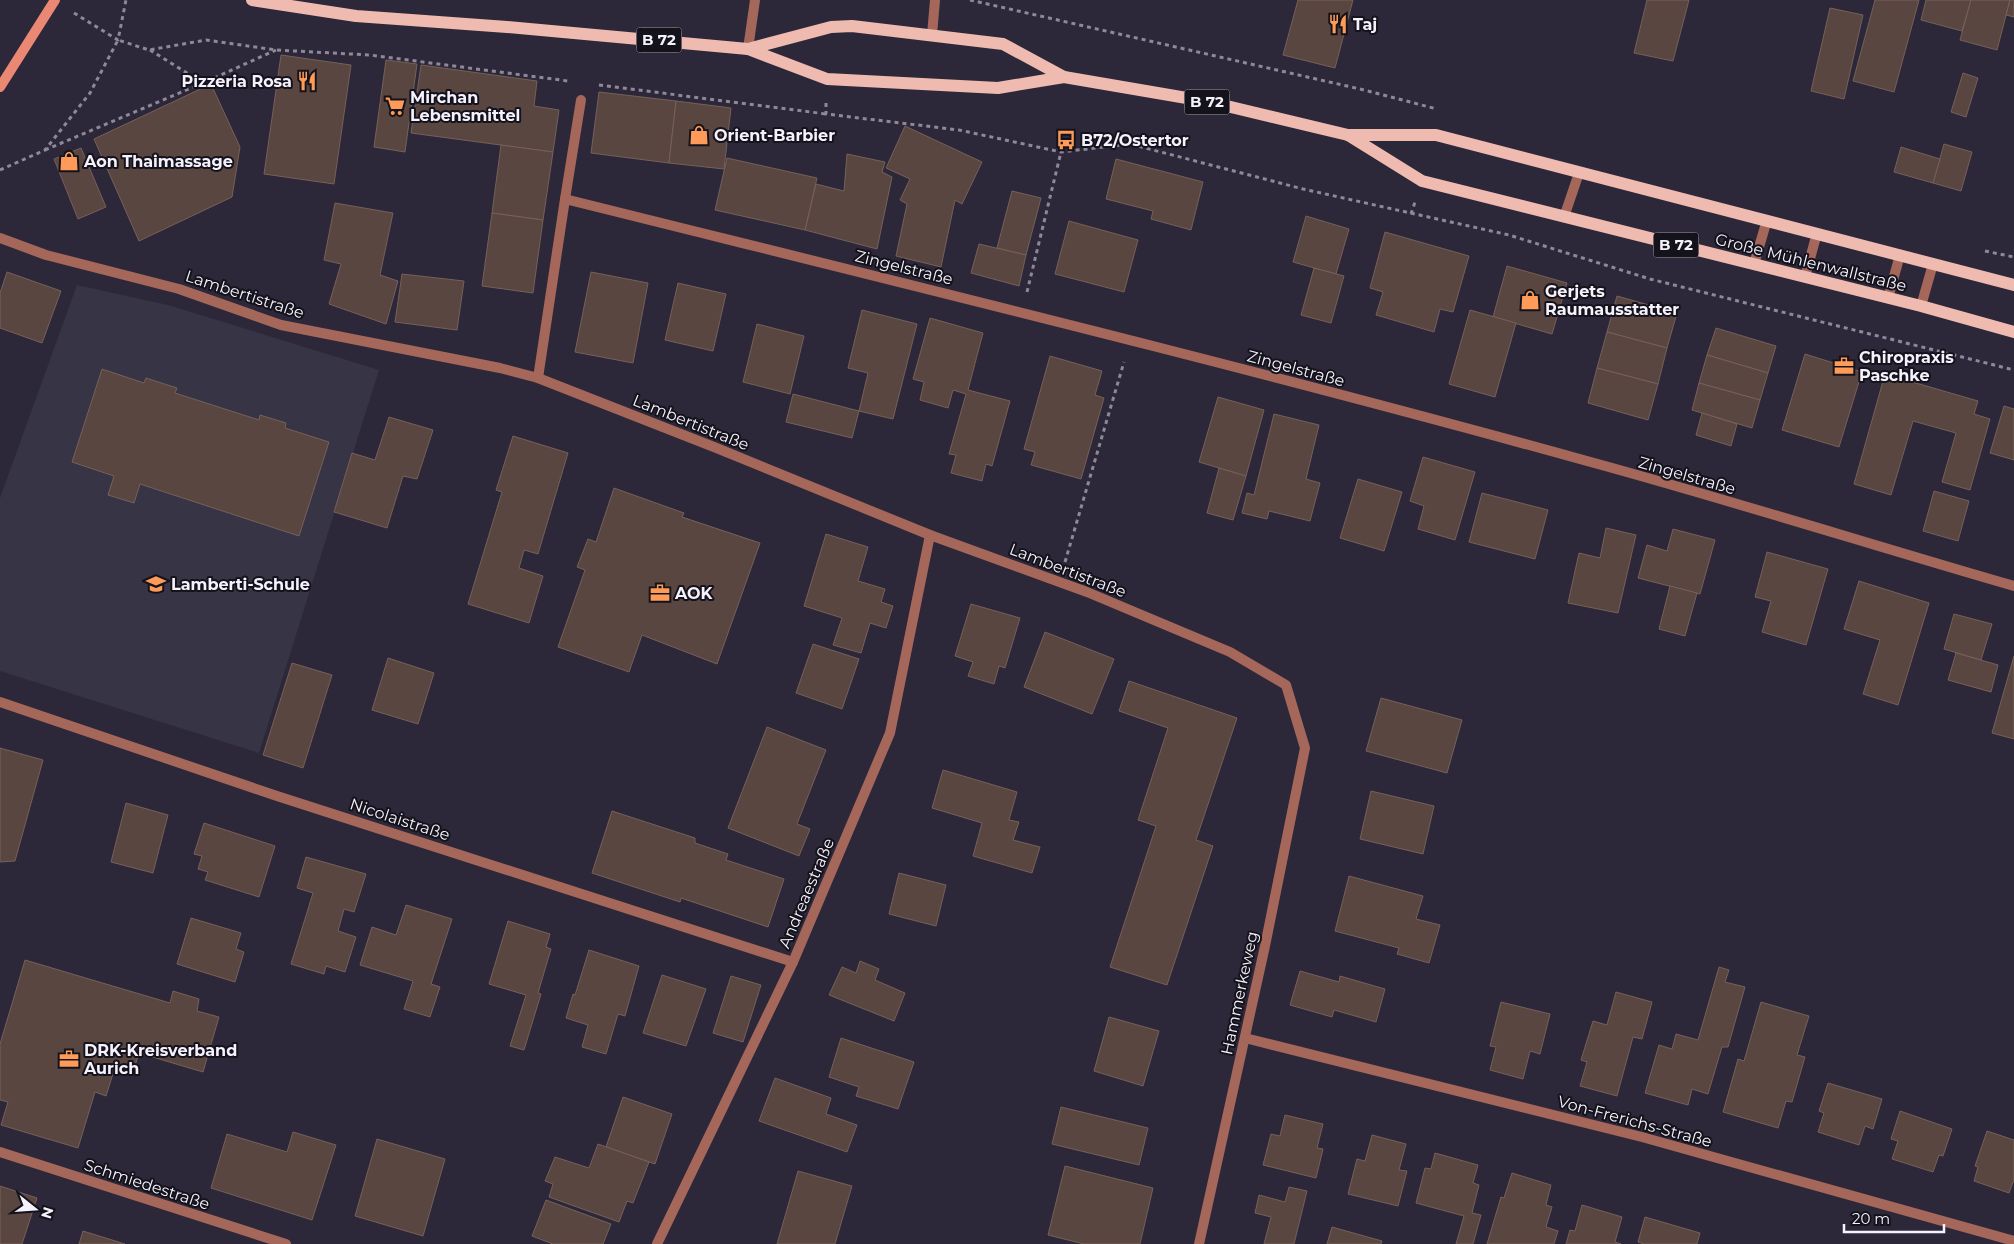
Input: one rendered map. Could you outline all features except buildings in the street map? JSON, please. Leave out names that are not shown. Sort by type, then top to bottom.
[{"type":"main road","points":[[0,87],[40,26],[54,0]]},
{"type":"main road","name":"Große Mühlenwallstraße","points":[[252,0],[356,16],[748,48],[827,79],[998,88],[1064,78],[1210,102],[1348,135],[1436,135],[2014,285]]},
{"type":"main road","name":"Große Mühlenwallstraße","points":[[748,48],[830,27],[852,26],[1003,44],[1064,78]]},
{"type":"main road","name":"Große Mühlenwallstraße","points":[[1348,135],[1422,181],[1921,306],[2014,332]]},
{"type":"street","points":[[748,48],[755,0]]},
{"type":"street","points":[[932,35],[935,0]]},
{"type":"street","points":[[538,378],[581,100]]},
{"type":"street","points":[[1564,217],[1579,173]]},
{"type":"street","name":"Zingelstraße","points":[[565,199],[1022,312],[1590,461],[2014,586]]},
{"type":"street","points":[[1754,264],[1767,220]]},
{"type":"street","points":[[1805,277],[1817,233]]},
{"type":"street","name":"Lambertistraße","points":[[0,238],[46,255],[179,289],[281,325],[500,368],[538,378],[714,446],[930,535],[1059,582],[1230,652],[1286,685],[1305,748]]},
{"type":"street","points":[[1888,298],[1900,255]]},
{"type":"street","points":[[1921,306],[1933,264]]},
{"type":"street","name":"Andreaestraße","points":[[657,1244],[793,962],[890,733],[930,535]]},
{"type":"street","name":"Nicolaistraße","points":[[0,702],[277,796],[793,962]]},
{"type":"street","name":"Hammerkeweg","points":[[1199,1244],[1245,1038],[1305,748]]},
{"type":"street","name":"Von-Frerichs-Straße","points":[[1245,1038],[1642,1137],[2014,1241]]},
{"type":"street","name":"Schmiedestraße","points":[[0,1152],[286,1244]]},
{"type":"path","points":[[54,0],[118,40],[149,50],[204,83]]},
{"type":"path","points":[[45,150],[90,93],[118,40],[126,0]]},
{"type":"path","points":[[149,50],[206,40],[276,50],[370,55],[574,82]]},
{"type":"path","points":[[0,170],[204,83],[276,50]]},
{"type":"path","points":[[826,114],[827,79]]},
{"type":"path","points":[[594,85],[959,130],[1062,152],[1130,144],[1303,190],[1509,235],[1650,279],[2014,370]]},
{"type":"path","points":[[1022,312],[1062,152]]},
{"type":"path","points":[[1059,582],[1130,340]]},
{"type":"shaded area","name":"Lamberti-Schule","points":[[77,285],[168,305],[379,370],[259,753],[0,671],[0,498]]},
{"type":"place","name":"Taj","points":[[1338,24]]},
{"type":"place","name":"Pizzeria Rosa","points":[[307,81]]},
{"type":"place","name":"Mirchan Lebensmittel","points":[[395,106]]},
{"type":"place","name":"Orient-Barbier","points":[[699,135]]},
{"type":"place","name":"B72/Ostertor","points":[[1066,140]]},
{"type":"place","name":"Aon Thaimassage","points":[[69,161]]},
{"type":"place","name":"Gerjets Raumausstatter","points":[[1530,300]]},
{"type":"place","name":"Chiropraxis Paschke","points":[[1844,366]]},
{"type":"place","name":"Lamberti-Schule","points":[[156,584]]},
{"type":"place","name":"AOK","points":[[660,593]]},
{"type":"place","name":"DRK-Kreisverband Aurich","points":[[69,1059]]}]
